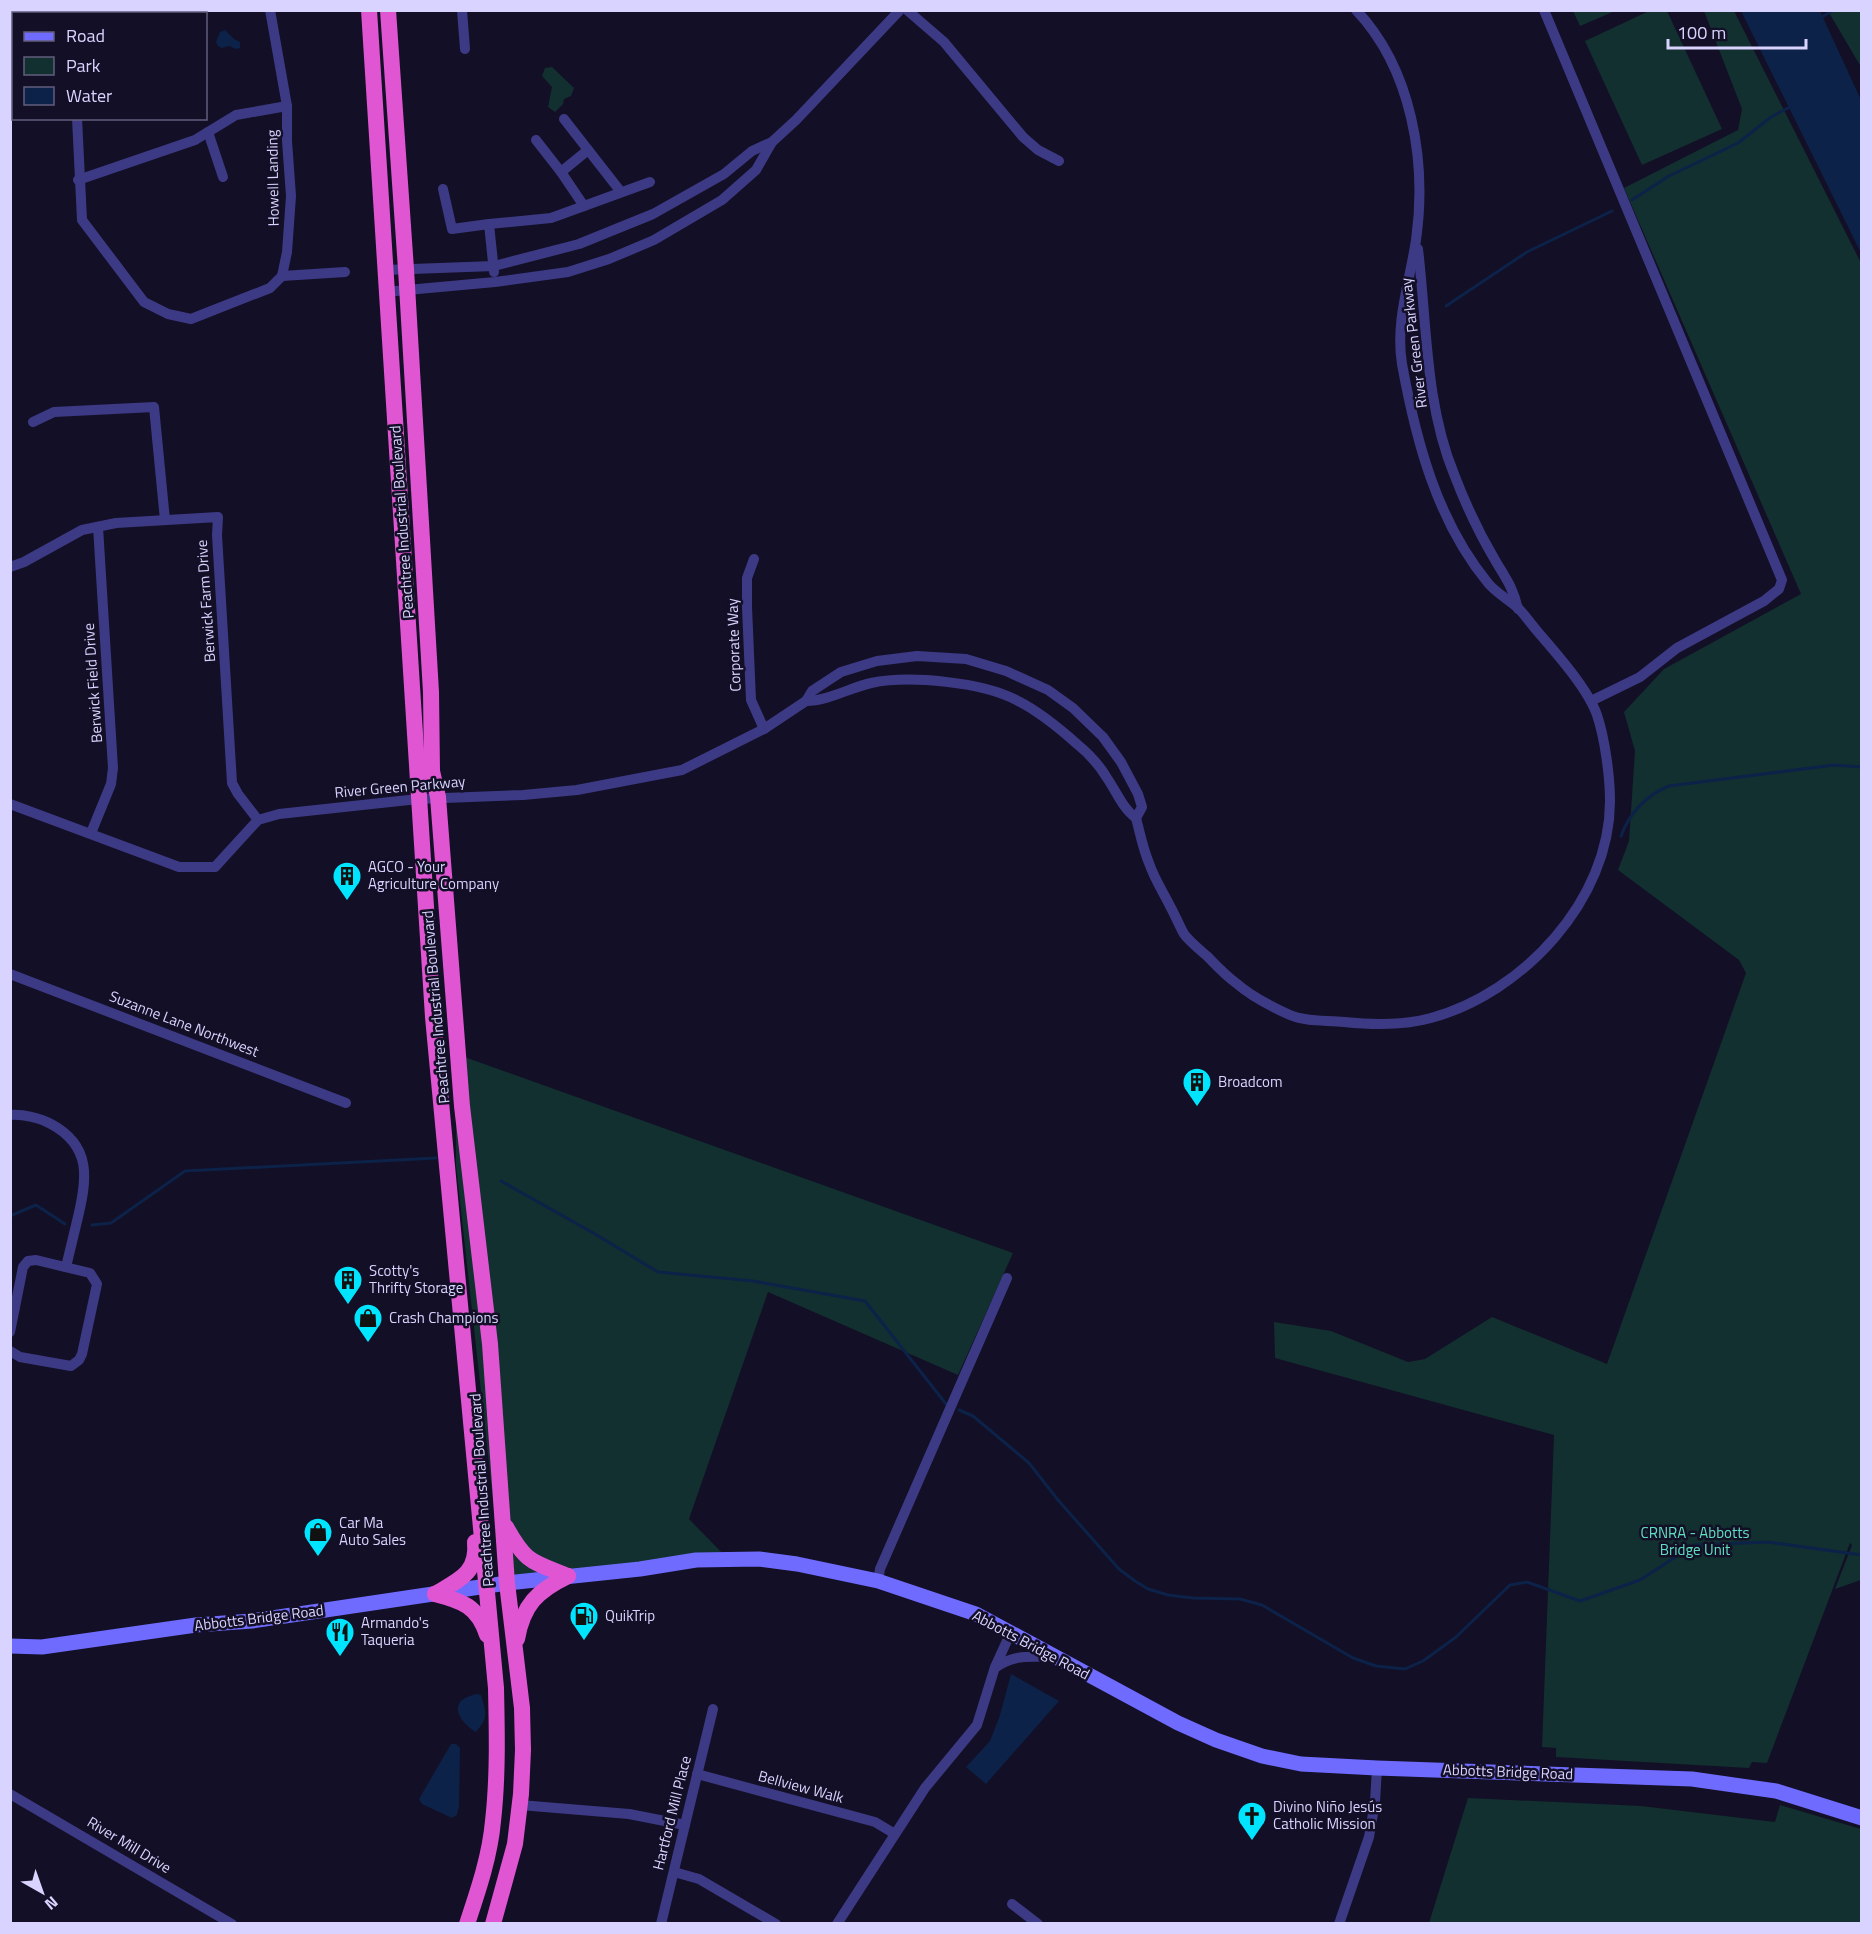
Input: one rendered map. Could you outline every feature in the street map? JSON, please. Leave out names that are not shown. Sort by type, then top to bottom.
[{"type":"highway","name":"Peachtree Industrial Boulevard","points":[[369,10],[385,292],[433,1017],[496,1688],[498,1751],[493,1823],[480,1882],[467,1923]]},
{"type":"highway","name":"Peachtree Industrial Boulevard","points":[[388,10],[431,692],[432,771],[438,797],[462,1106],[490,1344],[507,1583],[522,1708],[520,1805],[515,1844],[493,1923]]},
{"type":"highway","points":[[435,1594],[462,1578],[472,1568],[476,1556],[474,1531],[480,1509]]},
{"type":"highway","points":[[503,1522],[519,1551],[532,1562],[568,1576]]},
{"type":"highway","points":[[514,1655],[520,1621],[530,1602],[548,1586],[568,1576]]},
{"type":"highway","points":[[435,1594],[462,1601],[478,1614],[492,1647]]},
{"type":"main road","name":"Abbotts Bridge Road","points":[[10,1647],[42,1647],[196,1626],[252,1621],[507,1583],[705,1559],[759,1560],[797,1564],[878,1581],[976,1614],[1178,1723],[1216,1740],[1262,1756],[1301,1764],[1692,1779],[1776,1791],[1862,1818]]},
{"type":"street","name":"Howell Landing","points":[[270,10],[287,106],[291,196],[287,252],[282,276]]},
{"type":"street","points":[[462,10],[465,49]]},
{"type":"street","points":[[385,270],[494,266],[579,244],[653,214],[724,174],[752,152],[772,142],[796,120],[900,10]]},
{"type":"street","points":[[907,10],[944,42],[1023,137],[1038,150],[1059,161]]},
{"type":"street","name":"River Green Parkway","points":[[806,701],[816,701],[873,683],[930,680],[968,685],[1017,700],[1051,722],[1081,746],[1106,774],[1129,813],[1136,818],[1149,863],[1183,932],[1238,986],[1294,1017],[1374,1025],[1409,1023],[1433,1018],[1492,991],[1534,961],[1554,939],[1583,897],[1605,843],[1610,802],[1599,719],[1591,701],[1555,652],[1518,609],[1489,585],[1467,553],[1448,519],[1421,449],[1401,358],[1400,328],[1416,237],[1420,185],[1415,136],[1405,96],[1388,55],[1367,22],[1356,10]]},
{"type":"street","points":[[1544,10],[1782,580],[1779,589],[1764,601],[1677,648],[1640,677],[1591,701]]},
{"type":"street","points":[[78,180],[195,140],[236,115],[287,106]]},
{"type":"street","points":[[564,119],[621,192]]},
{"type":"street","points":[[76,120],[82,220],[144,302],[168,314],[191,319],[270,288],[282,276],[345,272]]},
{"type":"street","points":[[208,132],[223,177]]},
{"type":"street","points":[[536,140],[584,206]]},
{"type":"street","points":[[385,292],[495,282],[568,272],[609,259],[654,240],[722,200],[756,170],[772,142]]},
{"type":"street","points":[[561,172],[588,150]]},
{"type":"street","points":[[442,189],[452,229],[551,218],[650,182]]},
{"type":"street","points":[[489,224],[495,282]]},
{"type":"street","name":"River Green Parkway","points":[[1416,237],[1431,390],[1442,434],[1453,472],[1495,560],[1514,591],[1518,609]]},
{"type":"street","points":[[33,422],[54,412],[154,407],[165,520]]},
{"type":"street","name":"Berwick Farm Drive","points":[[10,567],[24,562],[82,530],[116,523],[218,517],[217,535],[232,783],[258,820]]},
{"type":"street","name":"Berwick Field Drive","points":[[91,832],[111,784],[113,768],[98,528]]},
{"type":"street","name":"Corporate Way","points":[[754,559],[747,578],[751,700],[764,729]]},
{"type":"street","name":"River Green Parkway","points":[[258,820],[279,814],[438,797],[523,795],[577,790],[682,770],[764,729],[806,701],[812,691],[841,672],[877,661],[917,656],[966,659],[1006,671],[1048,690],[1073,708],[1103,737],[1121,762],[1138,794],[1142,807],[1136,818]]},
{"type":"street","points":[[10,804],[91,832],[179,867],[195,869],[215,867],[258,820]]},
{"type":"street","name":"Suzanne Lane Northwest","points":[[10,974],[346,1103]]},
{"type":"street","points":[[10,1115],[17,1114],[46,1122],[62,1130],[77,1148],[83,1163],[85,1184],[66,1267]]},
{"type":"street","points":[[10,1332],[23,1267],[28,1261],[36,1260],[90,1273],[97,1284],[79,1360],[71,1366],[21,1357],[10,1351]]},
{"type":"street","points":[[878,1581],[880,1569],[1007,1278]]},
{"type":"street","points":[[837,1923],[925,1788],[977,1725],[995,1667],[1011,1632]]},
{"type":"street","points":[[995,1667],[1007,1660],[1052,1656]]},
{"type":"street","name":"Hartford Mill Place","points":[[661,1923],[713,1709]]},
{"type":"street","points":[[1339,1923],[1369,1837],[1375,1802],[1377,1768]]},
{"type":"street","name":"Bellview Walk","points":[[697,1774],[875,1822],[895,1834]]},
{"type":"street","name":"River Mill Drive","points":[[10,1794],[232,1923]]},
{"type":"street","points":[[520,1805],[629,1814],[685,1825]]},
{"type":"street","points":[[674,1872],[699,1879],[776,1923]]},
{"type":"street","points":[[1012,1904],[1038,1923]]},
{"type":"green space","points":[[1573,11],[1615,11],[1580,26]]},
{"type":"green space","points":[[1649,11],[1667,11],[1722,129],[1642,165],[1585,41]]},
{"type":"green space","name":"CRNRA - Abbotts Bridge Unit","points":[[1704,11],[1734,11],[1862,265],[1861,1580],[1835,1589],[1852,1545],[1850,1543],[1767,1763],[1752,1762],[1749,1768],[1556,1757],[1556,1748],[1542,1747],[1554,1435],[1275,1358],[1274,1322],[1331,1331],[1408,1362],[1425,1359],[1492,1317],[1607,1364],[1746,973],[1739,960],[1618,870],[1629,841],[1635,751],[1624,712],[1664,669],[1801,594],[1624,188],[1738,130],[1742,109]]},
{"type":"green space","points":[[1828,11],[1861,11],[1861,67]]},
{"type":"green space","points":[[552,67],[574,88],[571,96],[564,99],[563,104],[555,112],[548,107],[552,87],[542,76],[545,68]]},
{"type":"green space","points":[[456,1054],[1013,1253],[958,1375],[768,1292],[689,1519],[731,1562],[502,1582],[456,1165]]},
{"type":"green space","points":[[1468,1798],[1641,1806],[1775,1822],[1780,1805],[1861,1829],[1861,1923],[1429,1923]]},
{"type":"water","points":[[1741,11],[1820,11],[1861,100],[1861,253]]},
{"type":"water","points":[[225,30],[240,42],[240,48],[218,46],[216,42],[220,32]]},
{"type":"water","points":[[1011,1674],[1059,1701],[986,1784],[966,1767],[990,1741]]},
{"type":"water","points":[[476,1694],[481,1695],[485,1718],[476,1732],[464,1723],[458,1709],[462,1700]]},
{"type":"water","points":[[451,1744],[456,1744],[460,1748],[459,1806],[457,1815],[452,1818],[422,1804],[419,1799]]},
{"type":"waterway","points":[[1820,18],[1834,10]]},
{"type":"waterway","points":[[1632,200],[1669,176],[1738,143],[1771,117],[1790,107]]},
{"type":"waterway","points":[[1446,306],[1527,252],[1612,211]]},
{"type":"waterway","points":[[1621,836],[1629,819],[1639,806],[1669,786],[1834,765],[1862,767]]},
{"type":"waterway","points":[[92,1225],[111,1223],[185,1171],[436,1158]]},
{"type":"waterway","points":[[501,1181],[658,1272],[753,1281],[865,1301],[946,1404]]},
{"type":"waterway","points":[[10,1216],[36,1205],[65,1224]]},
{"type":"waterway","points":[[959,1410],[973,1416],[1029,1463],[1058,1500],[1119,1569],[1148,1589],[1168,1595],[1240,1599],[1262,1605],[1353,1658],[1376,1666],[1405,1669],[1423,1661],[1456,1637],[1510,1585],[1527,1582],[1580,1601],[1640,1580],[1694,1545],[1768,1542],[1862,1555]]},
{"type":"place","name":"AGCO - Your Agriculture Company","points":[[347,902]]},
{"type":"place","name":"Broadcom","points":[[1197,1108]]},
{"type":"place","name":"Scotty's Thrifty Storage","points":[[348,1306]]},
{"type":"place","name":"Crash Champions","points":[[368,1344]]},
{"type":"place","name":"Car Ma Auto Sales","points":[[318,1558]]},
{"type":"place","name":"QuikTrip","points":[[584,1642]]},
{"type":"place","name":"Armando's Taqueria","points":[[340,1658]]},
{"type":"place","name":"Divino Niño Jesús Catholic Mission","points":[[1252,1842]]}]
